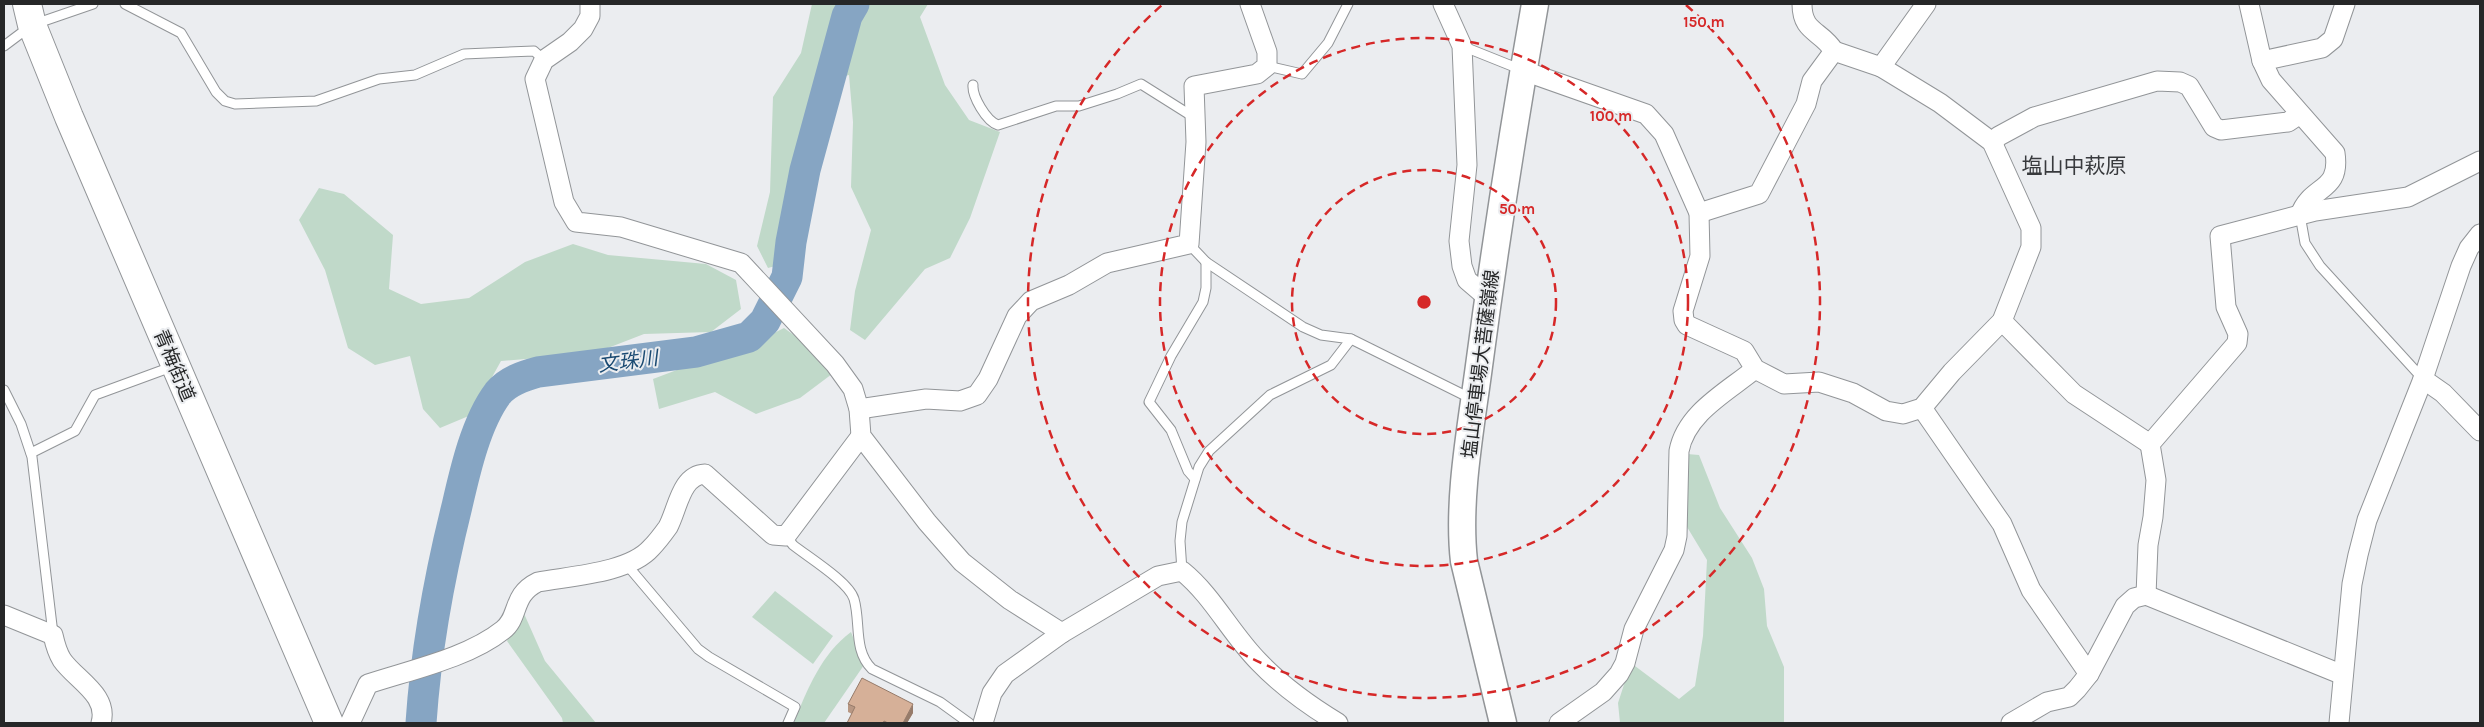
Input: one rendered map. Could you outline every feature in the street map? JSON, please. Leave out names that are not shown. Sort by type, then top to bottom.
[{"type":"highway","name":"青梅街道","points":[[29,14],[176,366],[329,723]]},
{"type":"main road","name":"塩山停車場大菩薩嶺線","points":[[1503,723],[1464,561],[1461,536],[1474,400],[1488,298],[1535,4]]},
{"type":"street","points":[[590,4],[590,16],[583,29],[570,42],[544,60],[535,79],[564,202],[576,222],[621,227],[740,263],[835,364],[853,389],[859,409],[861,436],[927,522],[962,562],[1010,600],[1062,634]]},
{"type":"street","points":[[859,409],[926,399],[960,402],[977,395],[988,379],[1017,316],[1032,301],[1069,285],[1107,263],[1189,244],[1195,119],[1194,86],[1257,74],[1266,66],[1267,52],[1250,4]]},
{"type":"street","points":[[1443,4],[1462,46],[1467,165],[1458,241],[1462,266],[1467,280],[1488,298]]},
{"type":"street","points":[[1524,71],[1646,114],[1664,134],[1698,213],[1700,256],[1683,310],[1684,320],[1687,325],[1698,332],[1744,352],[1755,369],[1784,384],[1819,382],[1853,393],[1886,411],[1903,414],[1922,408],[1952,372],[2002,321],[2030,247],[2031,228],[1992,142],[1940,103],[1881,67],[1834,51],[1827,39],[1808,28],[1802,13],[1802,4]]},
{"type":"street","points":[[1881,67],[1926,4]]},
{"type":"street","points":[[2249,4],[2262,61],[2271,80],[2335,153],[2337,166],[2335,177],[2304,204],[2300,215]]},
{"type":"street","points":[[2262,61],[2322,48],[2333,39],[2345,4]]},
{"type":"street","points":[[1698,213],[1759,194],[1806,104],[1812,81],[1834,51]]},
{"type":"street","points":[[1992,142],[1999,136],[2034,117],[2156,81],[2180,82],[2189,86],[2214,126],[2222,130],[2288,122],[2300,114]]},
{"type":"street","points":[[2150,444],[2237,343],[2238,334],[2226,307],[2220,236],[2248,231],[2300,215],[2408,197],[2480,161]]},
{"type":"street","points":[[2339,723],[2352,584],[2367,520],[2423,379],[2461,266],[2469,248],[2480,234]]},
{"type":"street","points":[[2002,321],[2074,394],[2150,444],[2156,480],[2153,517],[2148,545],[2146,595]]},
{"type":"street","points":[[1559,723],[1603,692],[1626,663],[1634,629],[1674,550],[1678,451],[1687,428],[1696,417],[1755,369]]},
{"type":"street","points":[[2423,379],[2443,393],[2480,431]]},
{"type":"street","points":[[1922,408],[2002,524],[2031,590],[2089,674]]},
{"type":"street","points":[[350,723],[368,684],[452,657],[505,629],[525,588],[538,582],[627,565],[649,550],[667,528],[687,482],[696,474],[705,474],[773,535],[786,536],[861,436]]},
{"type":"street","points":[[983,723],[992,693],[1005,674],[1062,634],[1158,576],[1182,571],[1196,582],[1258,662],[1293,692],[1338,723]]},
{"type":"street","points":[[2011,723],[2048,702],[2069,697],[2089,674],[2125,606],[2134,598],[2146,595],[2343,675]]},
{"type":"street","points":[[4,615],[53,635],[56,650],[63,662],[98,697],[103,716],[100,723]]},
{"type":"lane","points":[[4,46],[29,14],[94,4]]},
{"type":"lane","points":[[125,4],[181,33],[216,92],[224,100],[235,104],[316,101],[379,79],[414,75],[464,54],[534,51],[544,60]]},
{"type":"lane","points":[[1266,66],[1302,74],[1328,43],[1348,4]]},
{"type":"lane","points":[[1462,46],[1524,71]]},
{"type":"lane","points":[[973,85],[972,95],[992,123],[998,125],[1056,106],[1078,106],[1117,94],[1141,84],[1195,119]]},
{"type":"lane","points":[[2300,215],[2305,243],[2320,266],[2423,379]]},
{"type":"lane","points":[[1189,244],[1206,262],[1303,327],[1321,335],[1351,339],[1474,400]]},
{"type":"lane","points":[[1195,479],[1188,471],[1171,430],[1149,402],[1171,356],[1203,302],[1206,288],[1206,262]]},
{"type":"lane","points":[[1182,571],[1180,541],[1182,522],[1199,467],[1209,451],[1270,395],[1331,365],[1351,339]]},
{"type":"lane","points":[[31,453],[75,431],[95,395],[176,366]]},
{"type":"lane","points":[[4,390],[21,424],[31,453],[53,635]]},
{"type":"lane","points":[[786,536],[793,545],[847,587],[854,598],[859,645],[866,663],[872,669],[940,702],[969,723]]},
{"type":"lane","points":[[627,565],[698,649],[795,707],[788,723]]},
{"type":"green space","points":[[812,4],[928,4],[920,17],[945,85],[969,120],[1000,132],[970,218],[950,258],[925,269],[865,340],[850,330],[855,291],[871,230],[851,187],[853,122],[849,75],[819,83],[799,160],[779,265],[768,268],[757,246],[770,192],[773,97],[801,53]]},
{"type":"green space","points":[[319,188],[344,194],[393,235],[389,289],[421,304],[469,298],[525,262],[573,244],[608,255],[706,264],[736,280],[741,309],[711,332],[644,334],[595,353],[501,361],[471,415],[440,428],[423,409],[410,356],[375,365],[348,348],[325,270],[299,220]]},
{"type":"green space","points":[[784,328],[808,345],[832,374],[800,398],[756,414],[715,392],[659,409],[653,379],[690,365],[726,357]]},
{"type":"green space","points":[[1687,454],[1699,455],[1720,508],[1752,558],[1764,589],[1767,626],[1784,667],[1784,723],[1620,723],[1618,703],[1631,663],[1679,699],[1695,686],[1703,636],[1707,560],[1678,512]]},
{"type":"green space","points":[[775,591],[833,636],[813,664],[752,617]]},
{"type":"green space","points":[[522,609],[545,661],[596,723],[563,723],[562,718],[507,641]]},
{"type":"green space","points":[[851,632],[864,665],[824,723],[794,723],[816,673],[832,651]]},
{"type":"building","points":[[862,678],[913,704],[903,723],[888,723],[884,721],[883,723],[847,723],[855,707],[848,704]]},
{"type":"waterway","name":"文珠川","points":[[421,723],[430,641],[444,560],[477,432],[490,405],[506,385],[538,372],[696,352],[749,337],[765,321],[787,277],[791,242],[805,170],[847,16],[854,4]]},
{"type":"district","name":"塩山中萩原","points":[[2074,166]]}]
